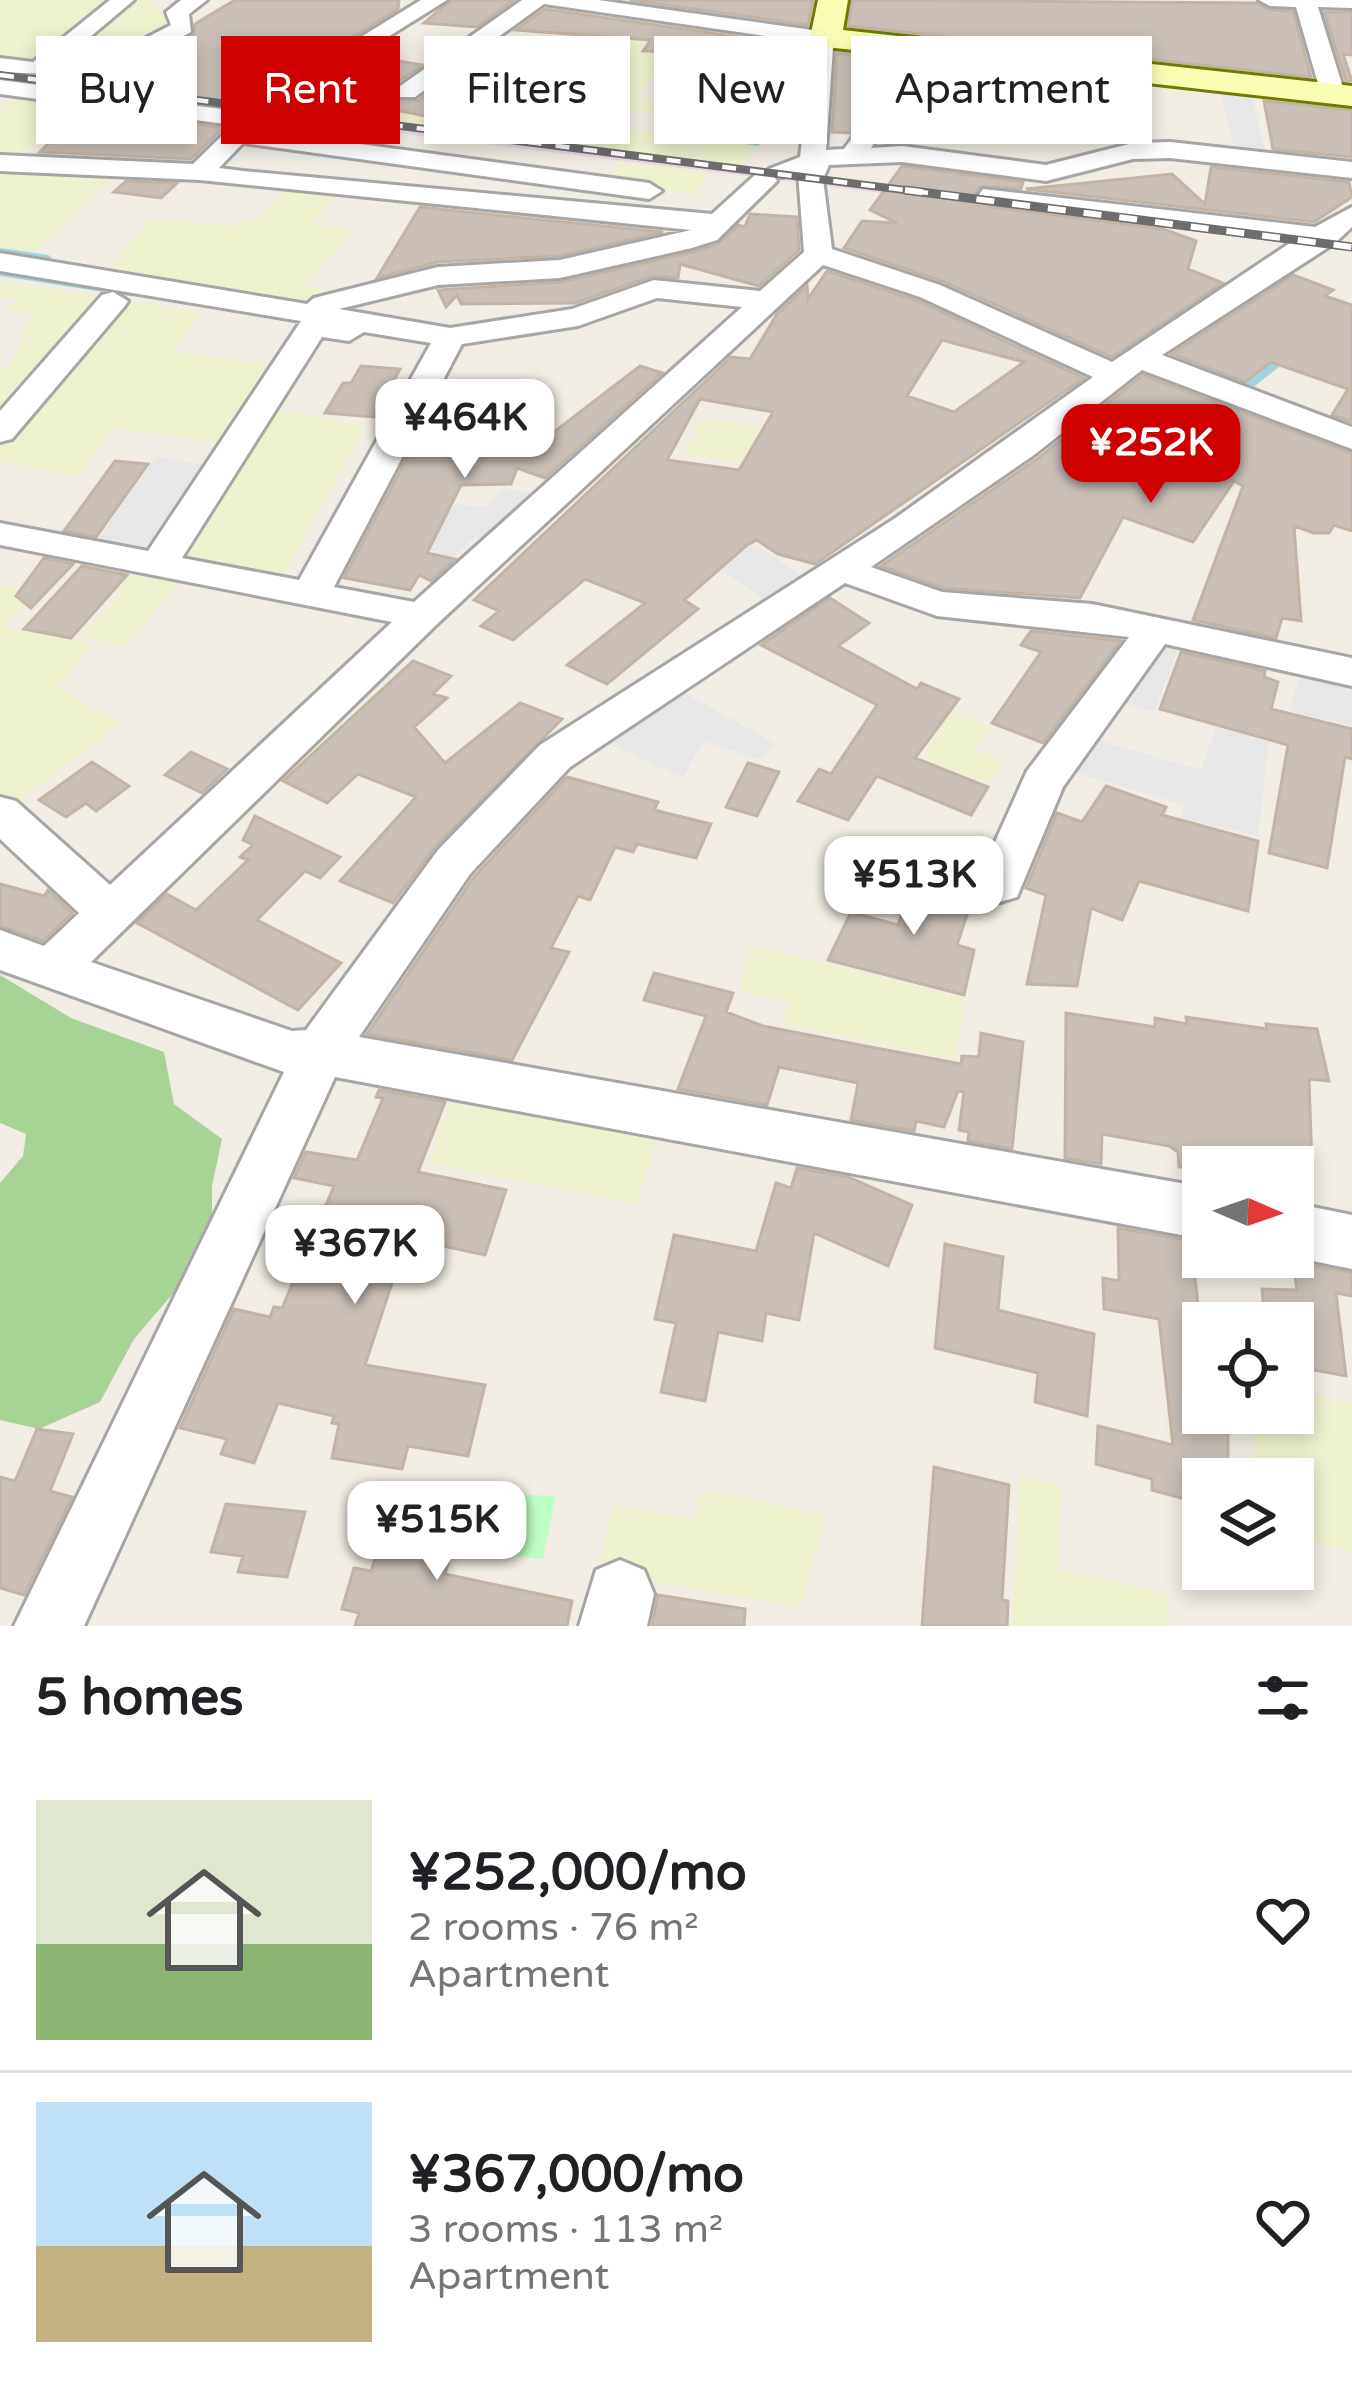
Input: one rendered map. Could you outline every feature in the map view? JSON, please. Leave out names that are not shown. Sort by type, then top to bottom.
[{"type":"main road","points":[[826,36],[832,0]]},
{"type":"main road","points":[[1152,74],[1342,95]]},
{"type":"street","points":[[3,85],[38,70],[123,0]]},
{"type":"street","points":[[166,36],[183,27],[177,12],[196,0]]},
{"type":"street","points":[[376,36],[436,0]]},
{"type":"street","points":[[407,92],[536,0]]},
{"type":"street","points":[[552,0],[666,7],[816,36]]},
{"type":"street","points":[[1270,0],[1352,2]]},
{"type":"street","points":[[1304,1],[1342,95]]},
{"type":"street","points":[[3,85],[221,116]]},
{"type":"street","points":[[200,172],[230,144]]},
{"type":"street","points":[[305,144],[540,176],[734,211]]},
{"type":"street","points":[[799,144],[792,171],[813,212],[818,254]]},
{"type":"street","points":[[852,155],[862,144]]},
{"type":"street","points":[[482,251],[560,269],[682,242],[792,171],[852,155],[923,156],[1046,173],[1132,152],[1170,150],[1352,170]]},
{"type":"street","points":[[0,163],[200,172],[510,209],[813,212]]},
{"type":"street","points":[[792,171],[896,184]]},
{"type":"street","points":[[314,314],[325,304],[416,281],[482,251],[540,176]]},
{"type":"street","points":[[961,192],[1307,242],[1352,254]]},
{"type":"street","points":[[48,1626],[320,1052],[454,862],[555,756],[1022,448],[1126,366],[1352,214]]},
{"type":"street","points":[[1307,242],[1352,239]]},
{"type":"street","points":[[52,969],[422,616],[818,254]]},
{"type":"street","points":[[818,254],[1126,366],[1352,439]]},
{"type":"street","points":[[0,262],[456,339]]},
{"type":"street","points":[[416,281],[456,339]]},
{"type":"street","points":[[158,565],[313,326],[456,339],[578,316],[654,289],[767,301]]},
{"type":"street","points":[[0,432],[113,302]]},
{"type":"street","points":[[311,594],[456,339]]},
{"type":"street","points":[[0,534],[422,616]]},
{"type":"street","points":[[839,568],[937,604],[1092,616],[1352,672]]},
{"type":"street","points":[[1000,884],[1042,782],[1154,631]]},
{"type":"street","points":[[0,813],[110,913]]},
{"type":"street","points":[[0,950],[292,1053],[320,1052],[1182,1209]]},
{"type":"street","points":[[1314,1234],[1352,1242]]},
{"type":"shaded area","points":[[0,71],[36,76],[36,88],[0,84]]},
{"type":"shaded area","points":[[1221,91],[1251,93],[1266,153],[1234,151]]},
{"type":"shaded area","points":[[197,96],[221,99],[221,111],[197,108]]},
{"type":"shaded area","points":[[400,122],[424,125],[424,136],[400,133]]},
{"type":"shaded area","points":[[486,144],[568,144],[802,174],[802,183]]},
{"type":"shaded area","points":[[818,176],[1305,237],[1295,244],[816,185]]},
{"type":"shaded area","points":[[156,456],[214,467],[154,559],[94,545]]},
{"type":"shaded area","points":[[501,488],[545,495],[491,543],[475,537],[453,557],[427,549],[455,504],[488,507]]},
{"type":"shaded area","points":[[733,540],[765,551],[808,579],[769,602],[718,569]]},
{"type":"shaded area","points":[[1161,638],[1180,644],[1154,712],[1112,699]]},
{"type":"shaded area","points":[[1301,668],[1352,678],[1352,726],[1290,711]]},
{"type":"shaded area","points":[[669,684],[776,744],[761,760],[703,741],[683,778],[594,737]]},
{"type":"shaded area","points":[[1216,726],[1269,742],[1258,836],[1204,823],[1196,874],[1173,868],[1184,805],[1064,769],[1087,737],[1201,770]]},
{"type":"green space","points":[[0,0],[110,0],[65,36],[36,36],[36,59],[27,66],[0,63]]},
{"type":"green space","points":[[130,0],[152,0],[175,26],[157,36],[87,36]]},
{"type":"green space","points":[[627,35],[647,37],[637,51],[654,52],[654,75],[638,97],[654,99],[653,113],[630,113],[630,36]]},
{"type":"green space","points":[[15,94],[36,96],[36,141],[26,152],[0,160],[0,107]]},
{"type":"green space","points":[[400,111],[424,114],[424,127],[400,124]]},
{"type":"green space","points":[[630,131],[654,131],[654,144],[760,147],[740,166],[593,148],[594,144],[630,144]]},
{"type":"green space","points":[[619,161],[711,172],[696,195],[605,183]]},
{"type":"green space","points":[[0,165],[120,172],[32,254],[0,248]]},
{"type":"green space","points":[[283,190],[337,193],[313,225],[356,229],[303,285],[337,294],[303,302],[108,271],[151,220],[239,226],[246,219],[257,219]]},
{"type":"green space","points":[[0,281],[109,298],[0,425],[0,369],[10,367],[32,313],[8,309],[18,300],[0,297]]},
{"type":"green space","points":[[123,300],[202,313],[174,352],[279,366],[229,444],[115,428],[78,477],[0,461],[0,447]]},
{"type":"green space","points":[[427,392],[551,403],[546,416],[535,415],[526,436],[480,432],[488,411],[420,405]]},
{"type":"green space","points":[[266,409],[366,426],[278,584],[168,562]]},
{"type":"green space","points":[[702,418],[760,427],[742,462],[683,454]]},
{"type":"green space","points":[[137,572],[181,581],[126,646],[80,637]]},
{"type":"green space","points":[[0,584],[35,595],[3,627],[92,645],[57,688],[121,723],[8,809],[0,800]]},
{"type":"green space","points":[[953,713],[990,727],[975,750],[1003,761],[989,783],[923,757]]},
{"type":"green space","points":[[752,946],[966,999],[955,1059],[784,1024],[789,1002],[738,992]]},
{"type":"green space","points":[[0,975],[71,1018],[164,1052],[174,1104],[222,1139],[212,1186],[212,1248],[134,1339],[100,1402],[39,1429],[0,1420],[0,1183],[23,1156],[26,1134],[0,1123]]},
{"type":"green space","points":[[456,1091],[661,1131],[636,1204],[428,1163]]},
{"type":"green space","points":[[1314,1394],[1352,1403],[1352,1552],[1314,1540],[1314,1458],[1256,1458],[1255,1434],[1314,1434]]},
{"type":"green space","points":[[1021,1477],[1061,1486],[1058,1569],[1169,1595],[1169,1626],[1012,1626]]},
{"type":"green space","points":[[706,1489],[826,1517],[800,1608],[598,1571],[613,1504],[690,1520]]},
{"type":"green space","points":[[502,1494],[556,1496],[543,1559],[481,1553]]},
{"type":"building","points":[[235,0],[399,0],[398,9],[354,36],[221,36],[221,106],[197,103],[195,24]]},
{"type":"building","points":[[451,0],[514,0],[477,27],[424,23]]},
{"type":"building","points":[[630,0],[813,0],[808,25]]},
{"type":"building","points":[[852,0],[1256,3],[1270,10],[1293,11],[1311,77],[1152,59],[1152,36],[939,36],[848,26]]},
{"type":"building","points":[[545,9],[733,36],[654,36],[654,52],[643,51],[651,40],[630,36],[516,30]]},
{"type":"building","points":[[1324,12],[1352,12],[1352,55],[1343,54],[1352,81],[1346,81]]},
{"type":"building","points":[[837,53],[851,54],[851,130],[832,132]]},
{"type":"building","points":[[400,61],[423,65],[400,80]]},
{"type":"building","points":[[424,96],[424,116],[400,111],[400,101]]},
{"type":"building","points":[[1264,101],[1352,110],[1352,157],[1273,149]]},
{"type":"building","points":[[197,125],[221,128],[191,159],[40,152],[48,144],[197,144]]},
{"type":"building","points":[[902,166],[1023,182],[1021,189],[979,187],[975,196],[991,207],[1163,229],[1196,241],[1188,269],[1223,283],[1112,357],[942,281],[844,248],[862,221],[897,223],[870,210]]},
{"type":"building","points":[[1211,167],[1349,182],[1352,197],[1314,222],[1026,189],[1172,174],[1205,204]]},
{"type":"building","points":[[126,181],[177,183],[161,198],[114,192]]},
{"type":"building","points":[[420,207],[663,232],[559,256],[438,262],[377,278]]},
{"type":"building","points":[[750,214],[797,217],[799,250],[759,286],[680,264],[678,278],[652,276],[575,303],[461,304],[457,295],[446,307],[438,290],[561,282],[693,252],[718,244],[738,225],[745,227]]},
{"type":"building","points":[[827,271],[918,301],[1084,378],[815,564],[778,554],[757,540],[747,545],[684,600],[698,609],[607,684],[567,665],[645,603],[585,579],[513,640],[481,626],[499,611],[474,600],[731,357],[750,359],[777,314],[807,286],[808,299]],"holes":[[[942,340],[1024,362],[954,412],[907,396]],[[700,399],[773,412],[739,470],[667,460]]]},
{"type":"building","points":[[1293,275],[1333,290],[1325,296],[1352,305],[1352,422],[1332,415],[1348,389],[1271,362],[1245,382],[1172,354]]},
{"type":"building","points":[[361,366],[400,369],[374,417],[325,413],[343,383],[351,383]]},
{"type":"building","points":[[640,366],[662,373],[545,478],[517,468],[511,484],[461,485],[427,553],[455,559],[431,581],[419,575],[410,590],[344,578],[434,407],[486,412],[473,438],[541,442]]},
{"type":"building","points":[[1143,375],[1352,453],[1352,531],[1334,525],[1329,533],[1314,533],[1294,526],[1301,621],[1282,618],[1276,638],[1193,620],[1243,486],[1234,481],[1193,542],[1123,517],[1080,598],[943,588],[881,566],[1037,459]]},
{"type":"building","points":[[115,461],[148,464],[96,537],[64,531]]},
{"type":"building","points":[[44,558],[73,564],[31,608],[16,596]]},
{"type":"building","points":[[82,566],[127,575],[71,638],[24,629]]},
{"type":"building","points":[[830,598],[869,623],[838,646],[917,689],[921,683],[959,699],[915,758],[988,787],[971,815],[877,776],[848,820],[798,801],[819,769],[831,774],[877,705],[761,645]]},
{"type":"building","points":[[1031,631],[1121,641],[1043,743],[992,723],[1041,652],[1021,645]]},
{"type":"building","points":[[1181,652],[1265,671],[1264,677],[1278,682],[1271,709],[1352,729],[1352,759],[1345,757],[1327,868],[1269,853],[1288,745],[1160,709]]},
{"type":"building","points":[[413,661],[451,676],[433,694],[447,698],[414,727],[445,763],[520,703],[562,719],[435,847],[393,903],[340,881],[416,797],[358,774],[327,803],[283,781]]},
{"type":"building","points":[[191,752],[227,769],[202,793],[165,775]]},
{"type":"building","points":[[92,762],[129,786],[96,811],[86,803],[66,817],[39,800]]},
{"type":"building","points":[[748,763],[779,772],[757,816],[726,807]]},
{"type":"building","points":[[567,777],[658,802],[654,810],[711,824],[696,858],[637,844],[633,852],[615,847],[590,900],[578,896],[551,948],[569,952],[512,1060],[367,1034],[474,877]]},
{"type":"building","points":[[1106,786],[1166,807],[1162,815],[1258,841],[1248,911],[1139,881],[1122,920],[1091,908],[1077,986],[1027,984],[1046,895],[1026,888],[1057,813],[1082,822]]},
{"type":"building","points":[[255,816],[340,857],[320,878],[305,871],[257,920],[341,963],[298,1010],[137,923],[167,894],[196,910],[248,860],[240,857],[253,845],[243,840]]},
{"type":"building","points":[[917,873],[975,891],[957,945],[974,950],[964,995],[828,960],[851,912],[898,925]]},
{"type":"building","points":[[0,884],[44,896],[48,890],[72,913],[43,941],[0,926]]},
{"type":"building","points":[[654,973],[733,993],[726,1012],[763,1026],[961,1064],[962,1056],[979,1057],[981,1033],[1023,1042],[1012,1149],[968,1141],[969,1132],[959,1130],[964,1092],[958,1091],[944,1127],[916,1121],[914,1131],[851,1120],[858,1083],[779,1067],[767,1105],[678,1089],[706,1016],[644,1000]]},
{"type":"building","points":[[1066,1013],[1155,1027],[1155,1018],[1187,1024],[1186,1017],[1267,1029],[1266,1024],[1317,1029],[1329,1081],[1309,1079],[1311,1146],[1182,1146],[1179,1167],[1178,1152],[1169,1146],[1102,1134],[1101,1164],[1065,1158]]},
{"type":"building","points":[[379,1090],[445,1102],[418,1172],[506,1190],[485,1255],[434,1244],[421,1282],[394,1277],[365,1365],[485,1385],[468,1456],[408,1446],[402,1469],[332,1458],[339,1424],[332,1423],[334,1416],[278,1403],[254,1463],[221,1454],[227,1439],[180,1428],[234,1309],[270,1317],[274,1307],[282,1308],[334,1186],[294,1178],[306,1152],[357,1160],[383,1098],[376,1097]]},
{"type":"building","points":[[797,1168],[848,1177],[912,1205],[888,1266],[814,1233],[799,1320],[766,1313],[762,1341],[718,1332],[705,1401],[661,1392],[676,1323],[655,1319],[674,1235],[756,1251],[776,1183],[791,1188]]},
{"type":"building","points":[[1118,1228],[1182,1239],[1182,1278],[1195,1278],[1198,1302],[1182,1302],[1182,1434],[1228,1434],[1228,1458],[1182,1458],[1182,1498],[1152,1490],[1152,1479],[1096,1464],[1098,1426],[1173,1445],[1159,1319],[1104,1309],[1103,1278],[1119,1281]]},
{"type":"building","points":[[945,1244],[1003,1257],[998,1310],[1094,1334],[1087,1416],[1035,1402],[1038,1373],[935,1348]]},
{"type":"building","points":[[1314,1266],[1352,1273],[1352,1296],[1336,1293],[1346,1376],[1314,1370],[1314,1302],[1263,1302],[1262,1289],[1297,1290],[1295,1278],[1314,1278]]},
{"type":"building","points":[[37,1429],[73,1434],[50,1491],[72,1497],[24,1595],[0,1588],[0,1477],[15,1481]]},
{"type":"building","points":[[934,1467],[1009,1485],[1002,1600],[1008,1601],[1007,1626],[922,1626]]},
{"type":"building","points":[[393,1502],[461,1516],[445,1574],[572,1601],[567,1626],[355,1626],[359,1613],[342,1609],[354,1568],[371,1571]]},
{"type":"building","points":[[226,1504],[305,1512],[287,1577],[238,1572],[243,1556],[211,1552]]},
{"type":"building","points":[[658,1595],[745,1609],[744,1626],[652,1626]]},
{"type":"waterway","points":[[705,36],[708,25]]},
{"type":"waterway","points":[[0,252],[47,259]]},
{"type":"waterway","points":[[0,272],[130,292]]},
{"type":"waterway","points":[[1243,390],[1284,358]]},
{"type":"railway","points":[[0,75],[928,193]]},
{"type":"railway","points":[[905,190],[1352,247]]}]
